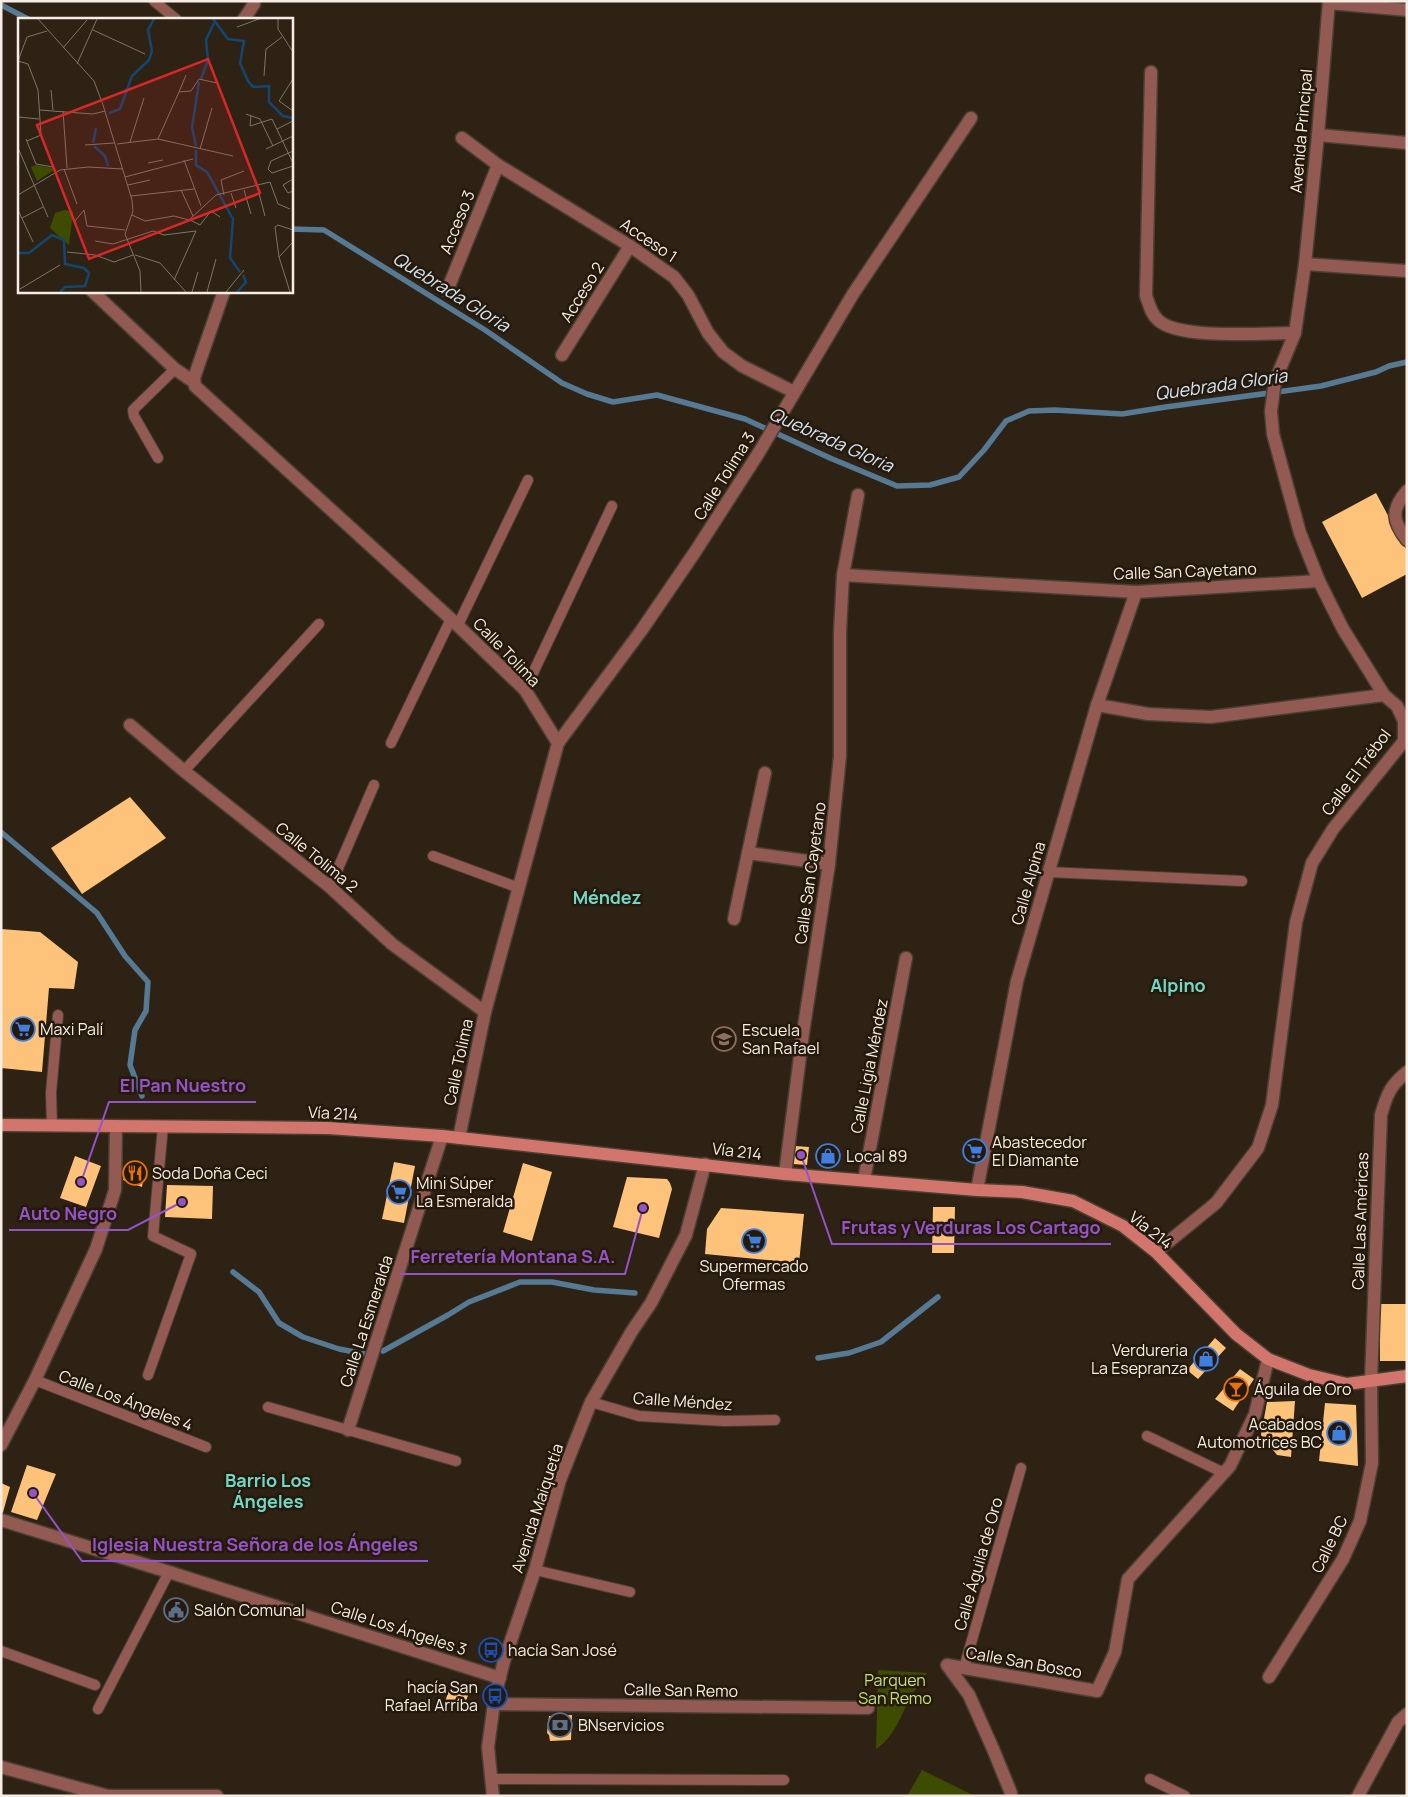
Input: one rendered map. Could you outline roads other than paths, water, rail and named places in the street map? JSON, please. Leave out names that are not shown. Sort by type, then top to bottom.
[{"type":"main road","name":"Vía 214","points":[[1,1125],[328,1128],[442,1136],[785,1174],[1022,1192],[1073,1201],[1123,1226],[1156,1252],[1236,1334],[1268,1359],[1309,1375],[1348,1384],[1407,1376]]},
{"type":"street","points":[[1329,2],[1407,10]]},
{"type":"street","name":"Avenida Principal","points":[[1304,264],[1318,135],[1329,2]]},
{"type":"street","points":[[245,18],[254,4]]},
{"type":"street","points":[[1151,72],[1146,296],[1150,308],[1158,320],[1172,328],[1189,332],[1295,333]]},
{"type":"street","name":"Calle Tolima 3","points":[[558,743],[641,631],[758,454],[853,294],[972,118]]},
{"type":"street","points":[[1318,135],[1407,143]]},
{"type":"street","name":"Acceso 1","points":[[462,138],[498,165],[630,246],[674,277],[688,295],[708,333],[723,352],[742,366],[794,392]]},
{"type":"street","name":"Acceso 3","points":[[447,291],[498,165]]},
{"type":"street","name":"Acceso 2","points":[[562,355],[630,246]]},
{"type":"street","points":[[1304,264],[1407,271]]},
{"type":"street","name":"Calle El Trébol","points":[[1156,1252],[1216,1203],[1258,1148],[1272,1104],[1296,922],[1312,863],[1333,829],[1405,740],[1404,721],[1396,706],[1384,695],[1343,629],[1319,581],[1300,533],[1273,434],[1271,411],[1275,381],[1295,333],[1304,264]]},
{"type":"street","name":"Calle Tolima","points":[[93,292],[175,368],[194,382],[195,386],[454,622],[525,690],[558,743],[485,1012],[459,1138]]},
{"type":"street","points":[[194,382],[224,292]]},
{"type":"street","points":[[1407,491],[1397,505],[1395,520],[1407,540]]},
{"type":"street","name":"Calle San Cayetano","points":[[785,1174],[803,1033],[830,864],[840,756],[840,632],[843,575],[858,496]]},
{"type":"street","name":"Calle San Cayetano","points":[[843,575],[1136,592],[1319,581]]},
{"type":"street","name":"Calle Alpina","points":[[977,1190],[1017,981],[1097,706],[1136,592]]},
{"type":"street","points":[[1097,706],[1148,714],[1211,717],[1384,695]]},
{"type":"street","name":"Calle Tolima 2","points":[[130,725],[184,771],[330,887],[392,944],[485,1012]]},
{"type":"street","points":[[734,919],[765,773]]},
{"type":"street","points":[[748,854],[830,864]]},
{"type":"street","name":"Calle Ligia Méndez","points":[[864,1180],[906,958]]},
{"type":"street","name":"Calle Las Américas","points":[[1371,1380],[1381,1114],[1392,1084],[1407,1072]]},
{"type":"street","points":[[1,1446],[35,1380],[99,1241],[115,1190],[116,1126]]},
{"type":"street","name":"Calle La Esmeralda","points":[[348,1430],[442,1136]]},
{"type":"street","name":"Avenida Maiquetía","points":[[493,1796],[488,1747],[494,1704],[500,1678],[560,1480],[591,1402],[632,1331],[651,1303],[686,1235],[705,1164]]},
{"type":"street","name":"Calle San Bosco","points":[[1011,1793],[969,1695],[947,1665],[1097,1691],[1115,1652],[1128,1579],[1230,1466],[1255,1414],[1268,1359]]},
{"type":"street","name":"Calle BC","points":[[1270,1677],[1343,1559],[1360,1521],[1372,1463],[1371,1380]]},
{"type":"street","name":"Calle Los Ángeles 3","points":[[1,1520],[500,1678]]},
{"type":"street","name":"Calle San Remo","points":[[494,1704],[868,1708]]},
{"type":"street","points":[[1358,1796],[1398,1722],[1407,1714]]},
{"type":"street","points":[[1,1767],[108,1796],[218,1796]]},
{"type":"lane","points":[[154,1],[175,18]]},
{"type":"lane","points":[[158,458],[134,416],[133,410],[175,368]]},
{"type":"lane","points":[[391,744],[528,480]]},
{"type":"lane","points":[[525,690],[612,506]]},
{"type":"lane","points":[[184,771],[319,624]]},
{"type":"lane","points":[[330,887],[374,785]]},
{"type":"lane","points":[[433,856],[519,888]]},
{"type":"lane","points":[[1048,872],[1242,880]]},
{"type":"lane","points":[[52,1125],[51,1093],[58,1015]]},
{"type":"lane","points":[[148,1375],[191,1254],[153,1236],[163,1126]]},
{"type":"lane","name":"Calle Los Ángeles 4","points":[[35,1380],[206,1447]]},
{"type":"lane","name":"Calle Méndez","points":[[591,1402],[639,1416],[705,1420],[775,1420]]},
{"type":"lane","points":[[268,1406],[456,1460]]},
{"type":"lane","points":[[1147,1436],[1224,1473]]},
{"type":"lane","name":"Calle Águila de Oro","points":[[964,1668],[1021,1468]]},
{"type":"lane","points":[[534,1570],[630,1592]]},
{"type":"lane","points":[[98,1709],[169,1572]]},
{"type":"lane","points":[[1,1651],[95,1685]]},
{"type":"lane","points":[[491,1779],[784,1780]]},
{"type":"lane","points":[[1150,1779],[1185,1796]]},
{"type":"waterway","name":"Quebrada Gloria","points":[[1,5],[26,18]]},
{"type":"waterway","name":"Quebrada Gloria","points":[[292,229],[324,230],[485,330],[562,383],[587,394],[613,402],[657,395],[745,419],[897,486],[930,485],[959,477],[984,450],[1006,421],[1029,411],[1055,410],[1122,414],[1321,386],[1407,362]]},
{"type":"waterway","points":[[1,832],[97,913],[125,956],[148,982],[146,1011],[135,1030],[130,1065],[142,1096]]},
{"type":"waterway","points":[[233,1272],[259,1292],[279,1323],[303,1337],[339,1349],[365,1354]]},
{"type":"waterway","points":[[383,1351],[469,1302],[520,1282],[552,1282],[594,1290],[635,1293]]},
{"type":"waterway","points":[[818,1358],[849,1353],[881,1342],[938,1297]]},
{"type":"place","name":"Maxi Palí","points":[[23,1029]]},
{"type":"place","name":"Escuela San Rafael","points":[[724,1039]]},
{"type":"place","name":"Abastecedor El Diamante","points":[[975,1151]]},
{"type":"place","name":"Frutas y Verduras Los Cartago","points":[[801,1155]]},
{"type":"place","name":"Local 89","points":[[828,1156]]},
{"type":"place","name":"Soda Doña Ceci","points":[[135,1173]]},
{"type":"place","name":"El Pan Nuestro","points":[[81,1182]]},
{"type":"place","name":"Mini Súper La Esmeralda","points":[[399,1192]]},
{"type":"place","name":"Auto Negro","points":[[182,1202]]},
{"type":"place","name":"Ferretería Montana S.A.","points":[[643,1208]]},
{"type":"place","name":"Supermercado Ofermas","points":[[754,1241]]},
{"type":"place","name":"Verdureria La Esepranza","points":[[1206,1359]]},
{"type":"place","name":"Águila de Oro","points":[[1236,1389]]},
{"type":"place","name":"Acabados Automotrices BC","points":[[1339,1433]]},
{"type":"place","name":"Iglesia Nuestra Señora de los Ángeles","points":[[33,1493]]},
{"type":"place","name":"Salón Comunal","points":[[176,1610]]},
{"type":"place","name":"hacía San José","points":[[491,1650]]},
{"type":"place","name":"hacía San Rafael Arríba","points":[[495,1696]]},
{"type":"place","name":"BNservicios","points":[[560,1725]]},
{"type":"district","name":"Méndez","points":[[607,898]]},
{"type":"district","name":"Alpino","points":[[1178,986]]},
{"type":"district","name":"Barrio Los Ángeles","points":[[268,1491]]},
{"type":"park label","name":"Parquen San Remo","points":[[895,1689]]}]
